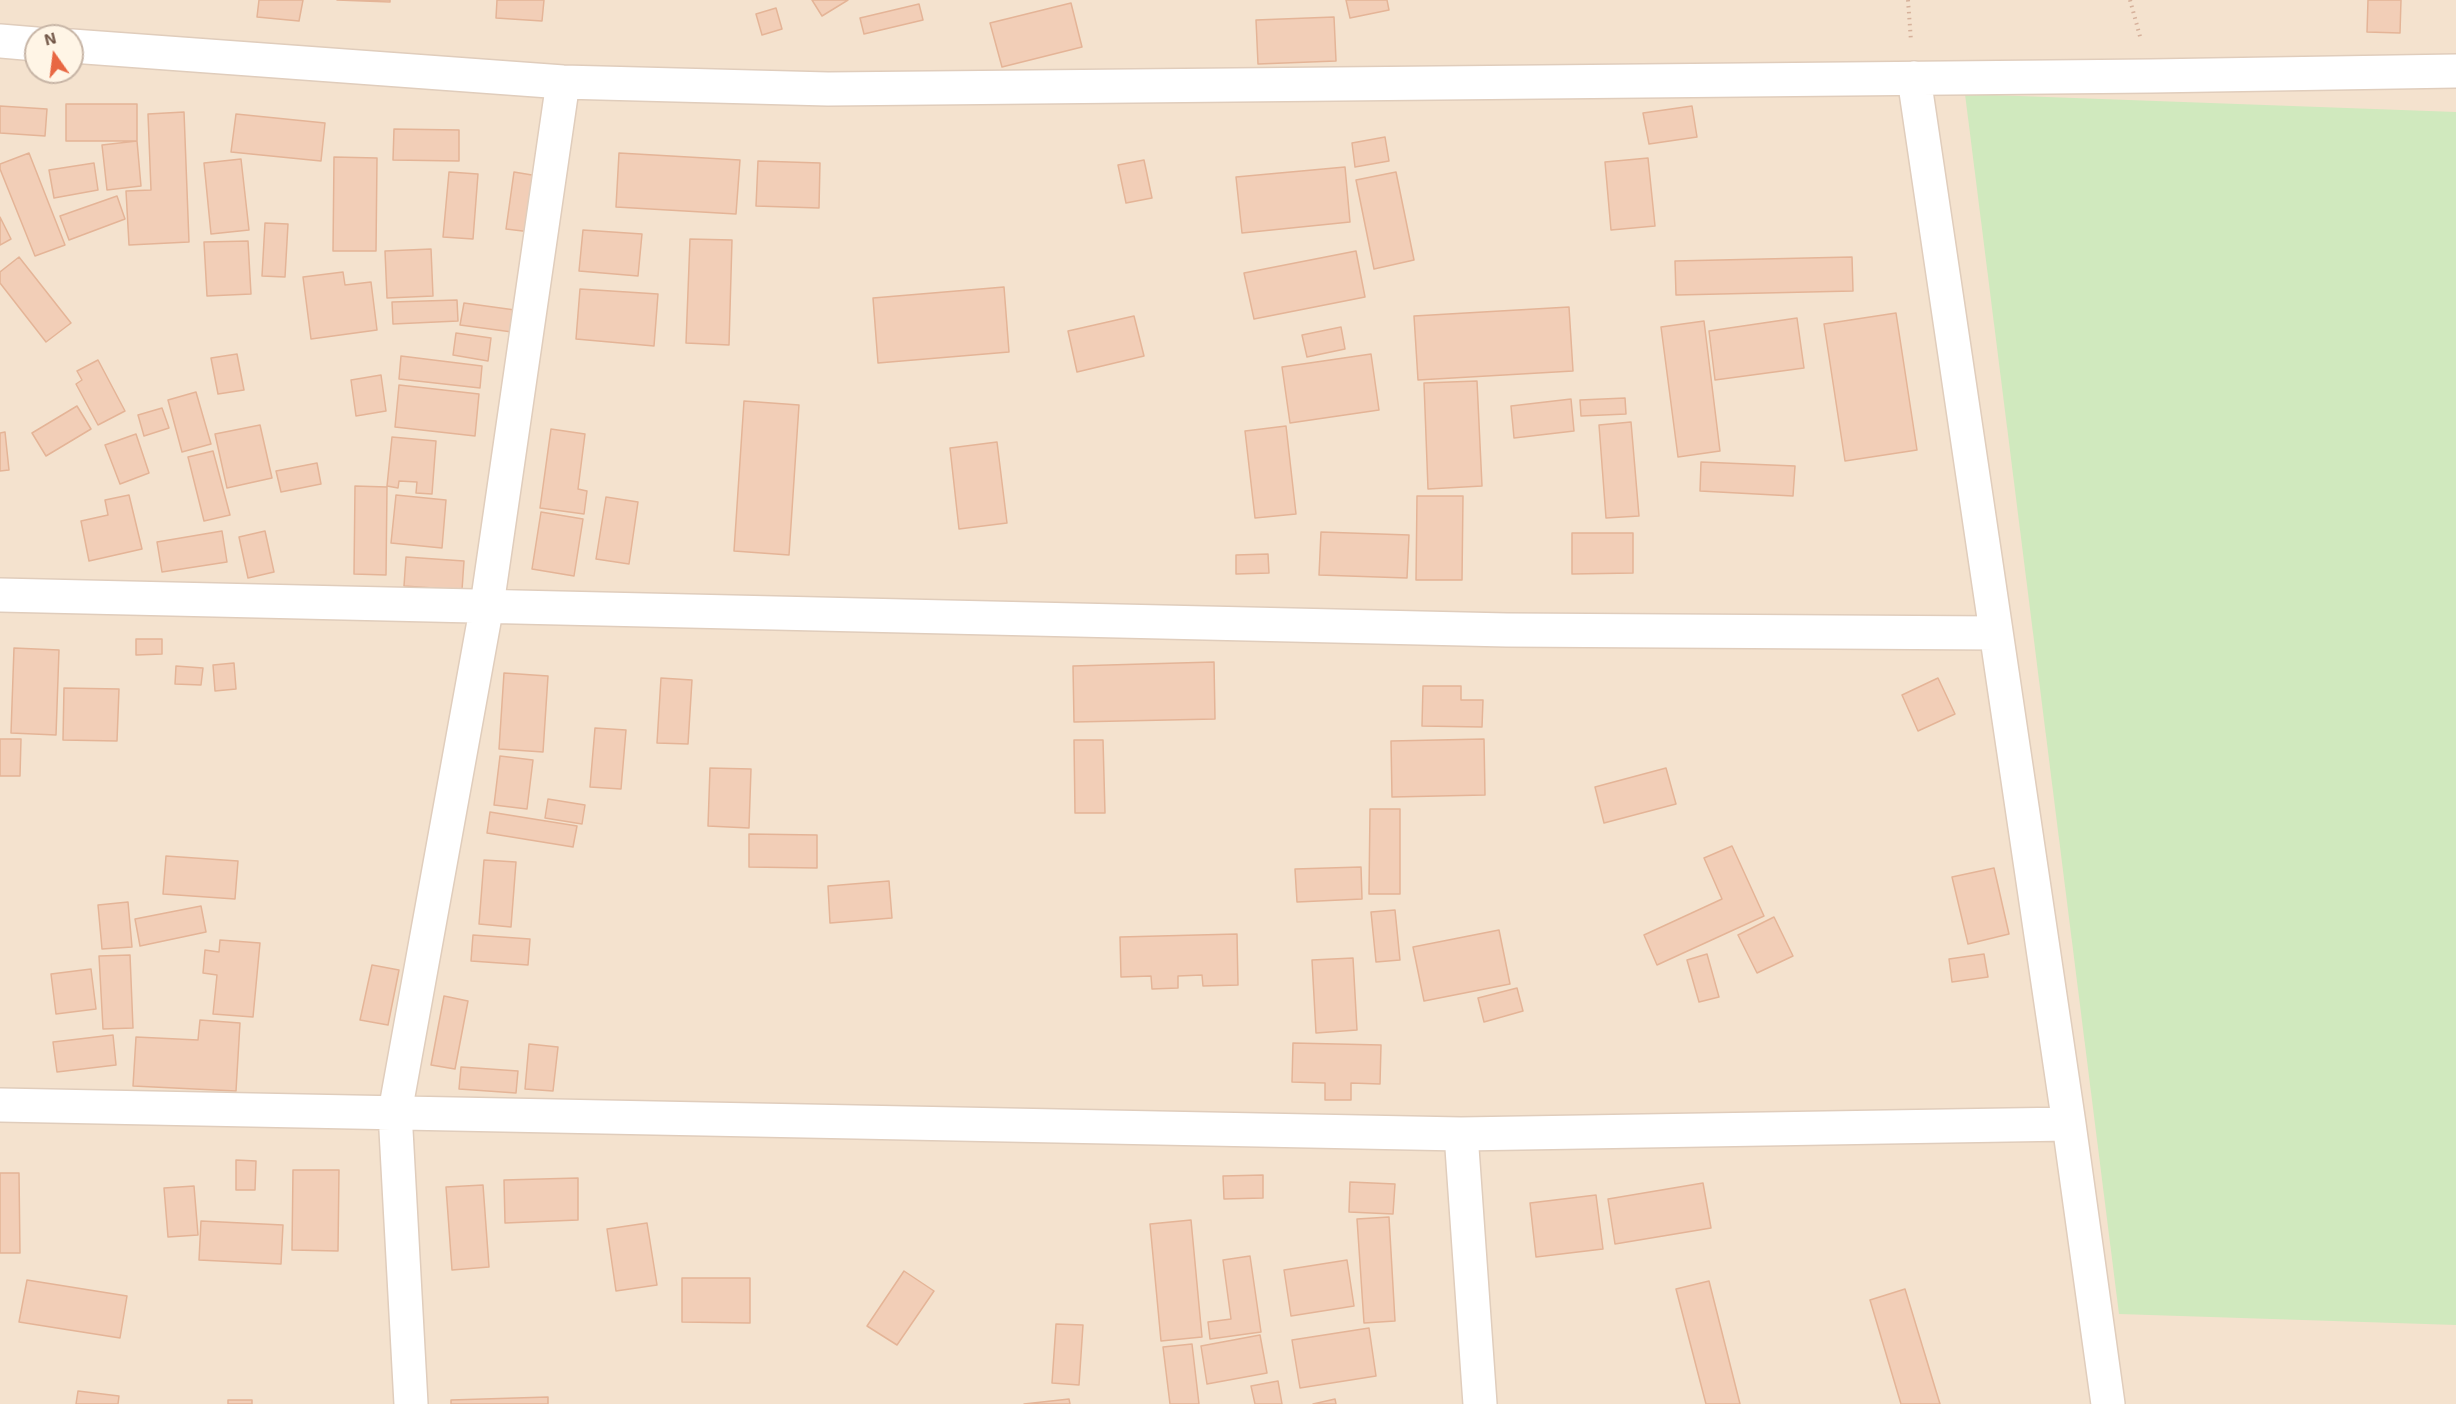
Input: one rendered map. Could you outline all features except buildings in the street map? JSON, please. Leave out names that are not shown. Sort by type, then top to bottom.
[{"type":"street","points":[[0,41],[24,43]]},
{"type":"street","points":[[84,47],[563,82],[828,89],[2456,71]]},
{"type":"street","points":[[1914,78],[2069,1124],[2108,1404]]},
{"type":"street","points":[[411,1404],[395,1112],[487,605],[563,82]]},
{"type":"street","points":[[0,595],[1507,630],[1996,633]]},
{"type":"street","points":[[0,1105],[1461,1134],[2069,1124]]},
{"type":"street","points":[[1461,1134],[1480,1404]]},
{"type":"shaded area","points":[[0,0],[2456,0],[2456,1404],[0,1404]]},
{"type":"green space","points":[[1965,94],[2456,112],[2456,1325],[2119,1314]]}]
